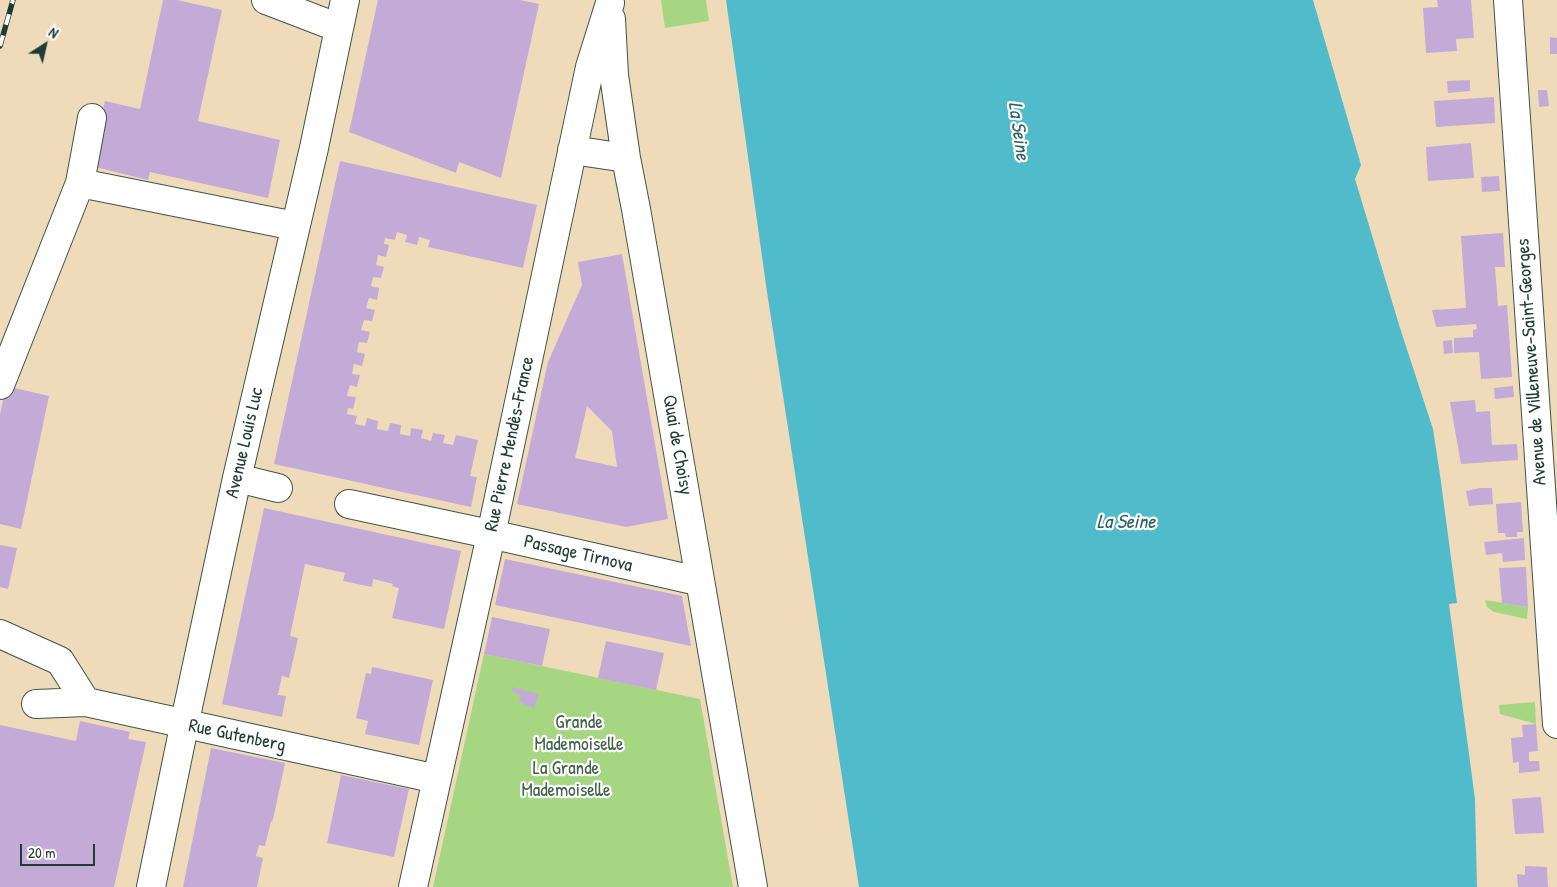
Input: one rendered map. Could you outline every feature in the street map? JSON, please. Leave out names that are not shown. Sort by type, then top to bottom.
[{"type":"street","points":[[266,0],[339,28]]},
{"type":"street","name":"Avenue Louis Luc","points":[[152,887],[184,724],[237,478],[314,148],[345,0]]},
{"type":"street","name":"Avenue de Villeneuve-Saint-Georges","points":[[1508,0],[1554,630],[1557,724]]},
{"type":"street","name":"Rue Pierre Mendès-France","points":[[413,887],[491,535],[590,67],[610,1]]},
{"type":"street","name":"Quai de Choisy","points":[[610,1],[614,75],[626,158],[753,887]]},
{"type":"street","points":[[0,385],[80,183],[92,118]]},
{"type":"street","points":[[572,150],[626,158]]},
{"type":"street","points":[[80,183],[295,226]]},
{"type":"street","points":[[237,478],[278,488]]},
{"type":"street","name":"Passage Tirnova","points":[[349,504],[689,579]]},
{"type":"street","points":[[0,634],[60,661],[86,702]]},
{"type":"street","name":"Rue Gutenberg","points":[[36,704],[86,702],[437,779]]},
{"type":"green space","points":[[661,0],[706,0],[709,21],[665,28]]},
{"type":"green space","points":[[1485,600],[1528,607],[1527,619],[1494,612],[1487,607]]},
{"type":"green space","name":"La Grande Mademoiselle","points":[[484,654],[700,699],[733,887],[433,887]]},
{"type":"green space","points":[[1535,702],[1536,724],[1500,714],[1499,705]]},
{"type":"water","name":"La Seine","points":[[726,0],[1313,0],[1361,165],[1355,179],[1433,429],[1457,603],[1449,604],[1475,799],[1477,887],[859,887],[767,292]]},
{"type":"building","points":[[163,0],[177,0],[222,10],[198,121],[280,140],[268,198],[150,172],[148,180],[91,166],[105,101],[140,109]]},
{"type":"building","points":[[378,0],[520,0],[539,4],[501,178],[459,162],[456,173],[349,132]]},
{"type":"building","points":[[1437,0],[1471,0],[1474,38],[1456,39],[1457,51],[1426,53],[1423,8],[1438,7]]},
{"type":"building","points":[[1550,37],[1557,38],[1557,54],[1550,54]]},
{"type":"building","points":[[1470,80],[1470,91],[1448,93],[1447,81]]},
{"type":"building","points":[[1538,90],[1547,90],[1549,106],[1539,107]]},
{"type":"building","points":[[1494,97],[1495,123],[1436,127],[1434,101]]},
{"type":"building","points":[[1471,143],[1474,178],[1428,181],[1426,147]]},
{"type":"building","points":[[340,161],[537,205],[523,268],[428,247],[430,240],[419,237],[417,245],[405,242],[407,235],[397,232],[395,240],[385,238],[384,244],[389,245],[386,257],[378,255],[376,265],[384,267],[381,278],[373,277],[371,286],[379,288],[377,300],[369,298],[366,308],[375,310],[372,321],[364,320],[361,330],[370,332],[367,343],[359,342],[357,352],[365,354],[362,366],[354,364],[352,374],[360,375],[357,387],[350,385],[347,396],[356,397],[353,409],[348,408],[347,414],[357,416],[355,424],[365,426],[367,418],[378,421],[377,429],[388,431],[390,423],[401,425],[400,434],[410,436],[411,428],[423,430],[421,438],[431,441],[433,433],[445,435],[443,443],[453,445],[456,435],[478,440],[470,476],[477,477],[471,507],[274,464]]},
{"type":"building","points":[[1499,176],[1500,191],[1482,192],[1481,177]]},
{"type":"building","points":[[1503,233],[1505,267],[1495,267],[1498,306],[1507,305],[1512,377],[1481,379],[1479,352],[1454,353],[1454,338],[1473,337],[1473,330],[1477,329],[1476,324],[1436,327],[1432,310],[1466,308],[1461,236]]},
{"type":"building","points":[[622,254],[668,519],[626,527],[517,504],[548,362],[582,285],[578,262]],"holes":[[[587,406],[612,431],[617,467],[575,458]]]},
{"type":"building","points":[[1452,340],[1453,353],[1444,354],[1443,341]]},
{"type":"building","points":[[6,386],[49,396],[21,529],[0,524],[0,414]]},
{"type":"building","points":[[1513,386],[1514,397],[1495,399],[1494,388]]},
{"type":"building","points":[[1475,400],[1476,412],[1490,411],[1492,445],[1517,444],[1518,460],[1461,464],[1450,402]]},
{"type":"building","points":[[1492,488],[1493,504],[1469,506],[1466,491]]},
{"type":"building","points":[[1521,502],[1523,532],[1517,532],[1517,537],[1506,537],[1505,533],[1498,533],[1496,504]]},
{"type":"building","points":[[264,508],[461,551],[444,629],[392,618],[399,588],[392,586],[393,584],[373,579],[372,587],[343,581],[345,573],[305,564],[290,636],[298,638],[289,678],[282,676],[278,695],[286,696],[282,717],[222,704]]},
{"type":"building","points":[[1524,538],[1525,560],[1503,562],[1502,553],[1486,555],[1484,542]]},
{"type":"building","points":[[0,545],[17,548],[8,589],[0,587]]},
{"type":"building","points":[[505,559],[682,596],[691,646],[495,605]]},
{"type":"building","points":[[1526,567],[1528,607],[1502,603],[1499,568]]},
{"type":"building","points":[[492,617],[550,629],[542,666],[484,654]]},
{"type":"building","points":[[606,641],[664,653],[656,690],[598,678]]},
{"type":"building","points":[[372,667],[433,680],[419,745],[365,734],[368,721],[356,718],[366,673],[371,674]]},
{"type":"building","points":[[512,687],[539,694],[534,708],[519,702],[521,695],[512,692]]},
{"type":"building","points":[[80,721],[130,732],[128,739],[146,742],[114,887],[0,887],[0,725],[76,741]]},
{"type":"building","points":[[1536,724],[1538,751],[1529,752],[1529,761],[1539,761],[1540,771],[1519,773],[1519,762],[1513,763],[1511,738],[1523,737],[1522,725]]},
{"type":"building","points":[[211,748],[285,763],[265,846],[259,845],[256,856],[263,858],[257,887],[183,887]]},
{"type":"building","points":[[341,775],[409,789],[394,857],[327,843]]},
{"type":"building","points":[[1541,797],[1544,833],[1515,834],[1512,799]]},
{"type":"building","points":[[1525,866],[1547,867],[1548,887],[1518,887],[1517,874],[1525,875]]},
{"type":"railway","points":[[0,46],[13,0]]},
{"type":"park label","name":"Grande Mademoiselle","points":[[579,734]]}]
